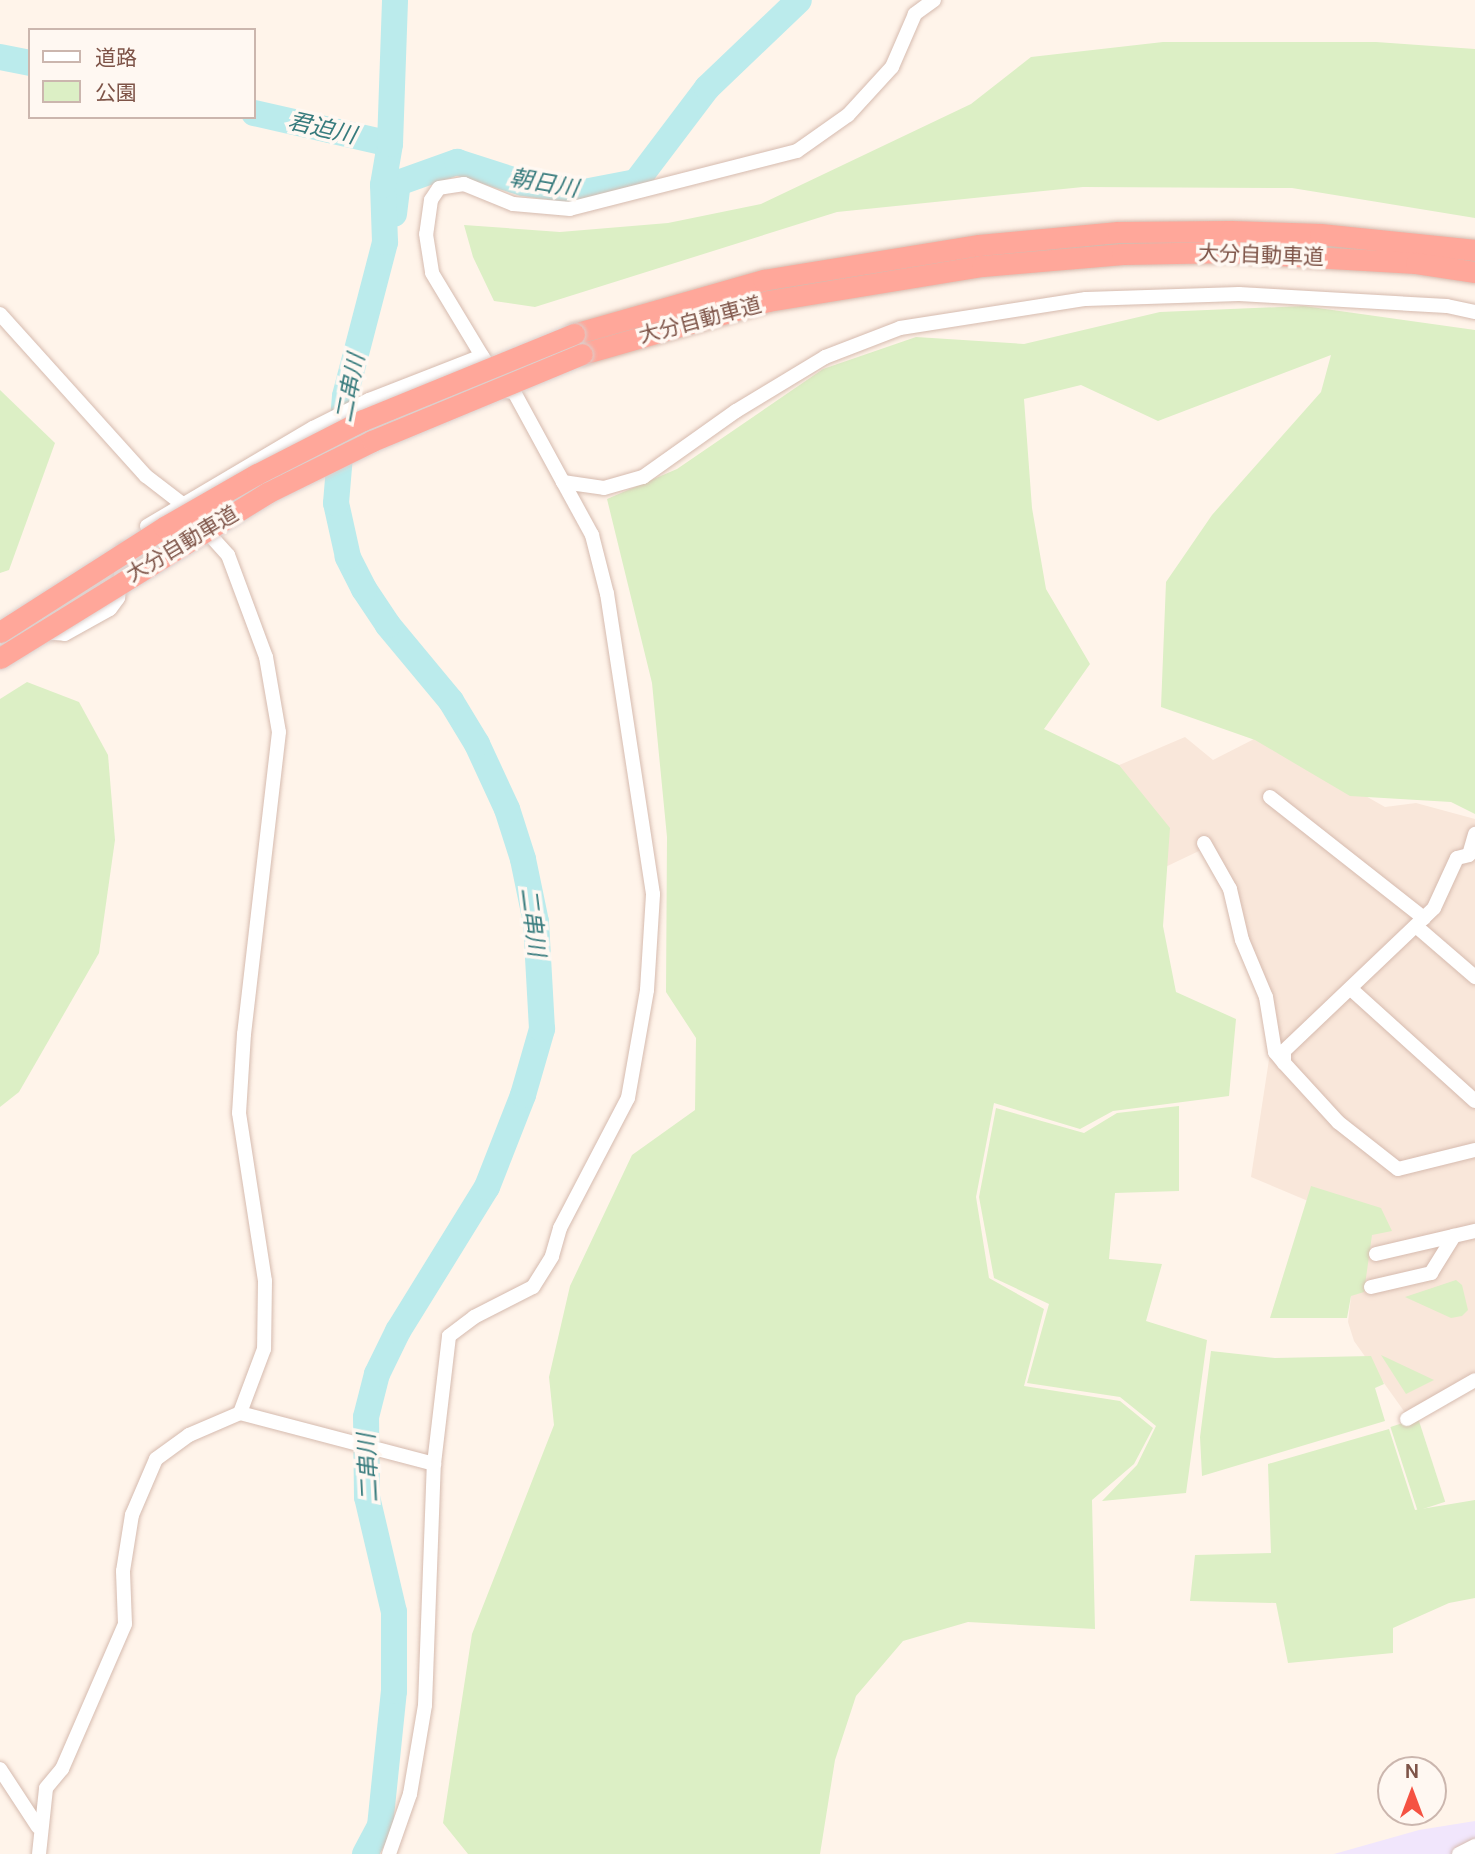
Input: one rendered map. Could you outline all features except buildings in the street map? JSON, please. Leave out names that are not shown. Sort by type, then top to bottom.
[{"type":"highway","name":"大分自動車道","points":[[0,632],[164,527],[257,474],[363,420],[763,280],[979,245],[1118,232],[1230,231],[1320,234],[1475,250]]},
{"type":"highway","name":"大分自動車道","points":[[0,658],[267,493],[372,440],[578,344],[768,301],[982,266],[1122,254],[1230,252],[1416,263],[1475,272]]},
{"type":"street","points":[[389,1854],[410,1794],[425,1705],[434,1464],[449,1336],[474,1317],[533,1287],[552,1256],[560,1228],[628,1098],[647,990],[653,894],[607,594],[592,535],[514,392],[506,391],[482,356],[432,272],[426,234],[431,200],[439,188],[464,184],[513,204],[570,209],[797,151],[848,115],[892,67],[915,14],[934,0]]},
{"type":"street","points":[[563,482],[604,488],[643,477],[736,411],[825,357],[900,328],[1086,299],[1239,294],[1447,306],[1475,312]]},
{"type":"street","points":[[0,314],[146,476],[181,503],[228,555],[266,657],[279,733],[244,1034],[239,1113],[265,1281],[264,1349],[240,1413]]},
{"type":"street","points":[[0,638],[26,631],[65,634],[110,609],[118,598],[120,559],[130,538],[181,503],[313,428],[369,400],[482,356]]},
{"type":"street","points":[[1270,797],[1421,923],[1475,978]]},
{"type":"street","points":[[1457,858],[1469,855],[1475,834]]},
{"type":"street","points":[[1204,843],[1230,889],[1242,940],[1266,997],[1275,1052],[1284,1063],[1338,1122],[1398,1169],[1475,1150]]},
{"type":"street","points":[[1284,1063],[1284,1051],[1434,908],[1457,858]]},
{"type":"street","points":[[1457,858],[1475,867]]},
{"type":"street","points":[[1351,989],[1475,1101]]},
{"type":"street","points":[[1376,1254],[1475,1231]]},
{"type":"street","points":[[1371,1287],[1431,1273],[1454,1236]]},
{"type":"street","points":[[1407,1419],[1475,1380]]},
{"type":"street","points":[[39,1854],[38,1827],[46,1788],[62,1769],[125,1624],[123,1571],[132,1515],[156,1459],[189,1435],[240,1413],[434,1464]]},
{"type":"street","points":[[0,1769],[38,1827]]},
{"type":"street","points":[[1459,1854],[1475,1846]]},
{"type":"shaded area","points":[[1260,736],[1385,807],[1416,803],[1475,819],[1475,1378],[1406,1414],[1354,1341],[1348,1322],[1358,1238],[1365,1225],[1251,1177],[1270,1053],[1262,997],[1228,891],[1201,850],[1159,870],[1110,769],[1185,737],[1213,760]]},
{"type":"shaded area","points":[[1475,1821],[1475,1854],[1334,1854],[1419,1830]]},
{"type":"green space","points":[[1163,42],[1376,42],[1475,49],[1475,218],[1292,188],[1083,187],[837,212],[535,307],[494,301],[473,257],[464,225],[560,232],[668,223],[761,204],[971,104],[1031,57]]},
{"type":"green space","points":[[1304,306],[1475,330],[1475,814],[1451,802],[1350,796],[1255,740],[1161,707],[1166,582],[1212,515],[1321,392],[1331,355],[1158,421],[1081,385],[1024,399],[1032,508],[1046,589],[1090,664],[1044,729],[1119,765],[1170,828],[1163,926],[1176,992],[1236,1019],[1229,1096],[1113,1111],[1080,1129],[994,1103],[976,1197],[989,1278],[1044,1309],[1024,1386],[1120,1401],[1153,1428],[1134,1464],[1092,1500],[1095,1629],[968,1622],[903,1641],[856,1696],[835,1760],[820,1854],[468,1854],[443,1823],[472,1634],[554,1425],[549,1377],[570,1286],[632,1155],[695,1110],[696,1038],[666,992],[667,837],[652,683],[607,499],[677,469],[823,369],[916,337],[1024,344],[1160,312]]},
{"type":"green space","points":[[0,390],[55,443],[9,570],[0,573]]},
{"type":"green space","points":[[27,682],[79,702],[108,755],[115,840],[99,953],[19,1092],[0,1107],[0,699]]},
{"type":"green space","points":[[1179,1106],[1179,1191],[1115,1193],[1109,1259],[1162,1264],[1146,1321],[1207,1340],[1186,1493],[1102,1501],[1137,1465],[1156,1426],[1120,1397],[1027,1383],[1049,1304],[994,1278],[979,1197],[996,1108],[1084,1133],[1117,1113]]},
{"type":"green space","points":[[1311,1186],[1381,1208],[1392,1231],[1372,1235],[1364,1292],[1351,1296],[1347,1318],[1270,1318]]},
{"type":"green space","points":[[1456,1280],[1462,1285],[1468,1310],[1462,1316],[1451,1318],[1405,1297]]},
{"type":"green space","points":[[1211,1351],[1275,1358],[1371,1356],[1384,1384],[1375,1388],[1385,1421],[1202,1476],[1200,1437]]},
{"type":"green space","points":[[1381,1355],[1434,1380],[1406,1394]]},
{"type":"green space","points":[[1418,1418],[1445,1502],[1418,1511],[1390,1427]]},
{"type":"green space","points":[[1389,1429],[1415,1510],[1475,1500],[1475,1598],[1449,1603],[1393,1628],[1393,1653],[1288,1663],[1276,1603],[1190,1601],[1195,1555],[1271,1553],[1268,1464]]},
{"type":"waterway","name":"二串川","points":[[365,1854],[380,1826],[394,1691],[394,1612],[367,1497],[366,1417],[377,1374],[398,1331],[487,1187],[523,1095],[542,1029],[536,922],[523,859],[507,809],[477,744],[451,701],[388,625],[364,589],[348,557],[336,503],[345,396],[385,242],[383,185],[390,144],[395,0]]},
{"type":"waterway","name":"朝日川","points":[[394,214],[398,183],[457,162],[523,183],[584,192],[636,182],[707,88],[799,0]]},
{"type":"waterway","name":"君迫川","points":[[0,57],[28,63]]},
{"type":"waterway","name":"君迫川","points":[[256,113],[390,144]]}]
